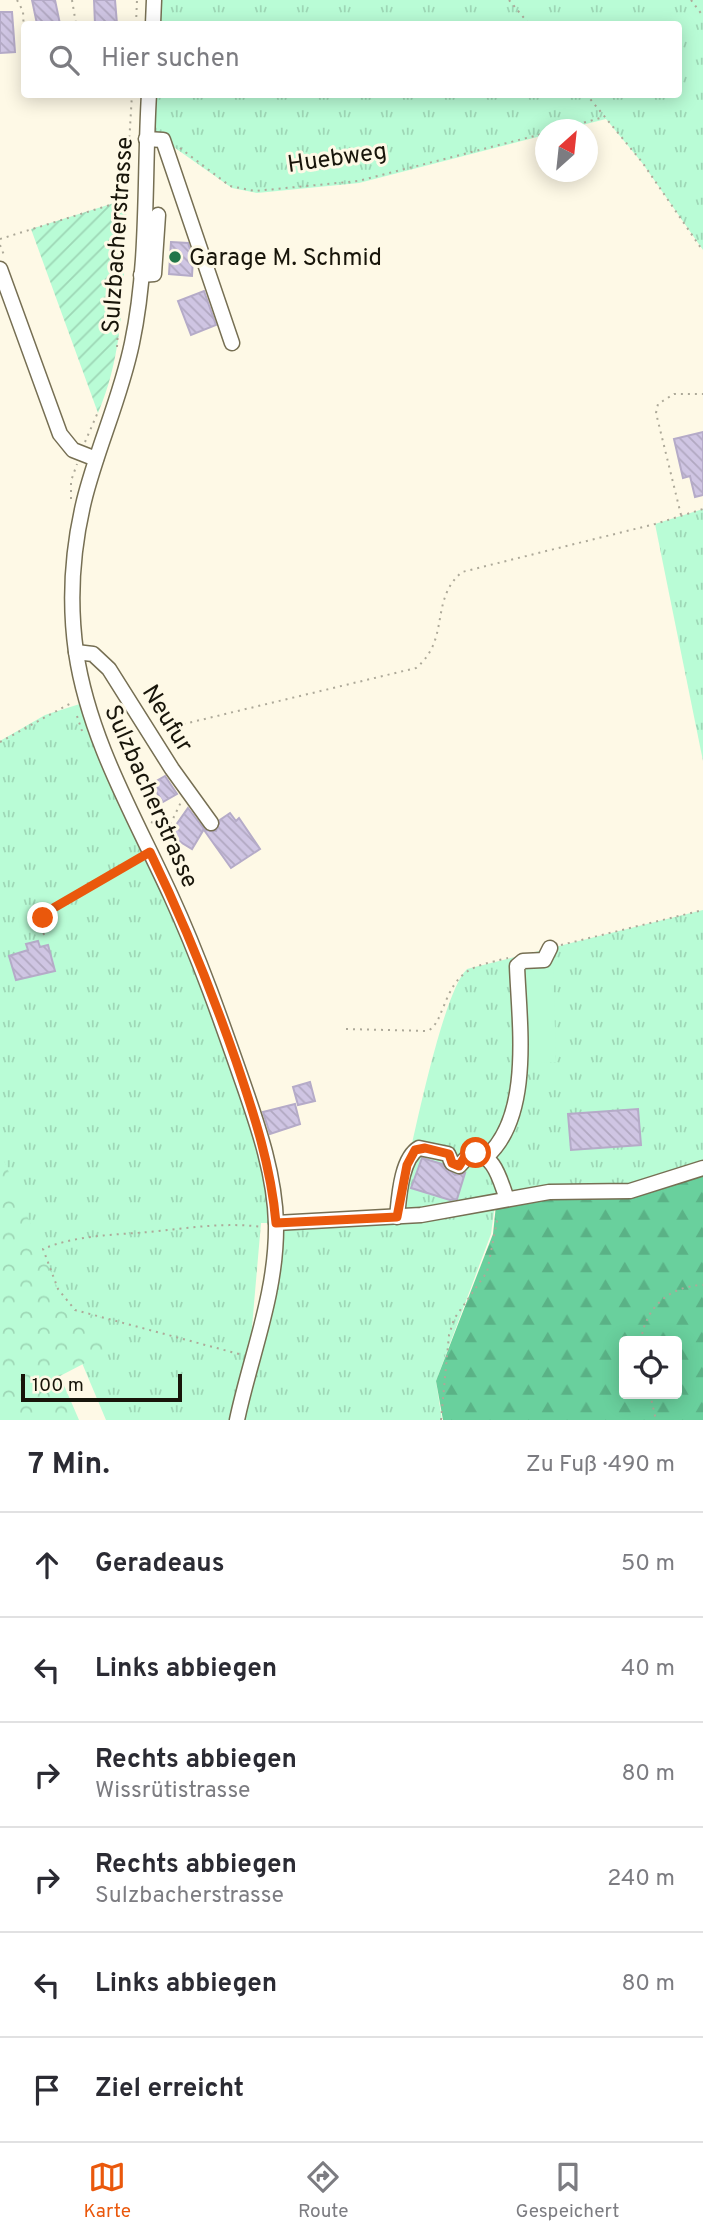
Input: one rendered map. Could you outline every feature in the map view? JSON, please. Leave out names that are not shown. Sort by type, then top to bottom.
[{"type":"street","points":[[153,21],[154,0]]},
{"type":"street","name":"Sulzbacherstrasse","points":[[149,98],[141,275],[130,354],[84,500],[73,565],[76,652],[86,702],[101,747],[189,936],[253,1112],[271,1176],[268,1223],[271,1295],[237,1420]]},
{"type":"street","points":[[146,139],[163,140],[232,343]]},
{"type":"street","points":[[141,275],[154,274],[158,215]]},
{"type":"street","points":[[0,269],[60,434],[73,450],[96,459]]},
{"type":"street","name":"Neufur","points":[[76,652],[88,652],[104,663],[211,823]]},
{"type":"street","points":[[486,1157],[504,1136],[518,1084],[517,966],[523,961],[544,960],[550,948]]},
{"type":"street","points":[[397,1217],[407,1165],[415,1150],[425,1148],[449,1154],[452,1163],[459,1166],[470,1154],[486,1157],[494,1166],[504,1200]]},
{"type":"street","points":[[268,1223],[446,1212],[549,1192],[630,1191],[703,1168]]},
{"type":"path","points":[[17,0],[23,11],[23,21]]},
{"type":"path","points":[[72,0],[76,21]]},
{"type":"path","points":[[136,21],[137,0]]},
{"type":"path","points":[[509,0],[526,21]]},
{"type":"path","points":[[691,0],[703,16]]},
{"type":"path","points":[[116,354],[132,98]]},
{"type":"path","points":[[589,98],[642,162],[703,251]]},
{"type":"path","points":[[598,119],[605,117]]},
{"type":"path","name":"Huebweg","points":[[163,140],[179,147],[230,186],[255,191],[358,181],[535,135]]},
{"type":"path","points":[[0,239],[127,199]]},
{"type":"path","points":[[681,516],[656,414],[658,404],[674,394],[703,394]]},
{"type":"path","points":[[71,501],[71,481],[101,405]]},
{"type":"path","points":[[149,732],[416,668],[435,647],[443,597],[449,583],[462,572],[703,509]]},
{"type":"path","points":[[0,742],[74,702]]},
{"type":"path","points":[[76,713],[84,735]]},
{"type":"path","points":[[135,819],[141,818],[167,827],[176,817],[186,788]]},
{"type":"path","points":[[44,935],[41,925],[50,910],[150,852]]},
{"type":"path","points":[[441,1420],[449,1335],[454,1319],[487,1272],[504,1200]]},
{"type":"path","points":[[254,1358],[75,1310],[58,1289],[43,1249],[60,1241],[222,1224],[268,1223],[265,1235]]},
{"type":"path","points":[[641,1336],[646,1319],[660,1300],[689,1286],[703,1285]]},
{"type":"path","points":[[651,1399],[656,1420]]},
{"type":"green space","points":[[147,0],[703,0],[703,250],[643,164],[606,119],[535,119],[535,138],[359,183],[257,193],[232,188],[148,129],[144,98],[682,98],[682,21],[146,21]]},
{"type":"green space","points":[[127,199],[119,335],[107,388],[98,413],[31,229]]},
{"type":"green space","points":[[703,509],[703,761],[655,524]]},
{"type":"green space","points":[[86,702],[189,936],[248,1097],[276,1223],[396,1217],[416,1125],[446,1012],[467,969],[703,910],[703,1167],[656,1184],[495,1204],[491,1234],[436,1381],[442,1420],[106,1420],[26,1230],[0,1158],[0,741],[45,715]],"holes":[[[261,1223],[276,1223],[248,1373]]]},
{"type":"green space","points":[[553,964],[556,1062],[524,1064],[520,965]]},
{"type":"green space","points":[[0,1151],[58,1289],[75,1310],[101,1317],[106,1352],[60,1376],[79,1420],[0,1420]]},
{"type":"green space","points":[[703,1168],[703,1420],[443,1420],[436,1381],[493,1234],[496,1205],[597,1193]]},
{"type":"building","points":[[32,0],[55,0],[59,21],[36,21]]},
{"type":"building","points":[[94,0],[115,0],[117,21],[95,21]]},
{"type":"building","points":[[0,12],[12,12],[15,52],[0,53]]},
{"type":"building","points":[[171,242],[188,243],[193,258],[192,276],[169,274]]},
{"type":"building","points":[[204,291],[216,325],[191,335],[178,301]]},
{"type":"building","points":[[703,432],[703,495],[695,497],[690,476],[683,478],[674,439]]},
{"type":"building","points":[[165,776],[177,794],[163,802],[151,784]]},
{"type":"building","points":[[188,808],[204,829],[192,849],[169,835]]},
{"type":"building","points":[[230,813],[236,821],[239,818],[260,849],[231,868],[204,830],[216,831],[220,820]]},
{"type":"building","points":[[38,941],[40,947],[48,945],[55,971],[16,980],[9,956],[28,950],[26,944]]},
{"type":"building","points":[[310,1082],[315,1101],[298,1105],[293,1087]]},
{"type":"building","points":[[295,1104],[300,1124],[270,1134],[263,1112]]},
{"type":"building","points":[[638,1109],[641,1145],[571,1150],[568,1114]]},
{"type":"building","points":[[422,1158],[442,1164],[455,1175],[465,1173],[457,1199],[450,1200],[411,1188]]},
{"type":"place","name":"Garage M. Schmid","points":[[175,257]]},
{"type":"route","points":[[43,918],[50,910],[150,852],[189,936],[253,1112],[271,1176],[276,1223],[397,1217],[407,1165],[415,1150],[425,1148],[449,1154],[452,1163],[459,1166],[466,1155],[476,1153]]}]
